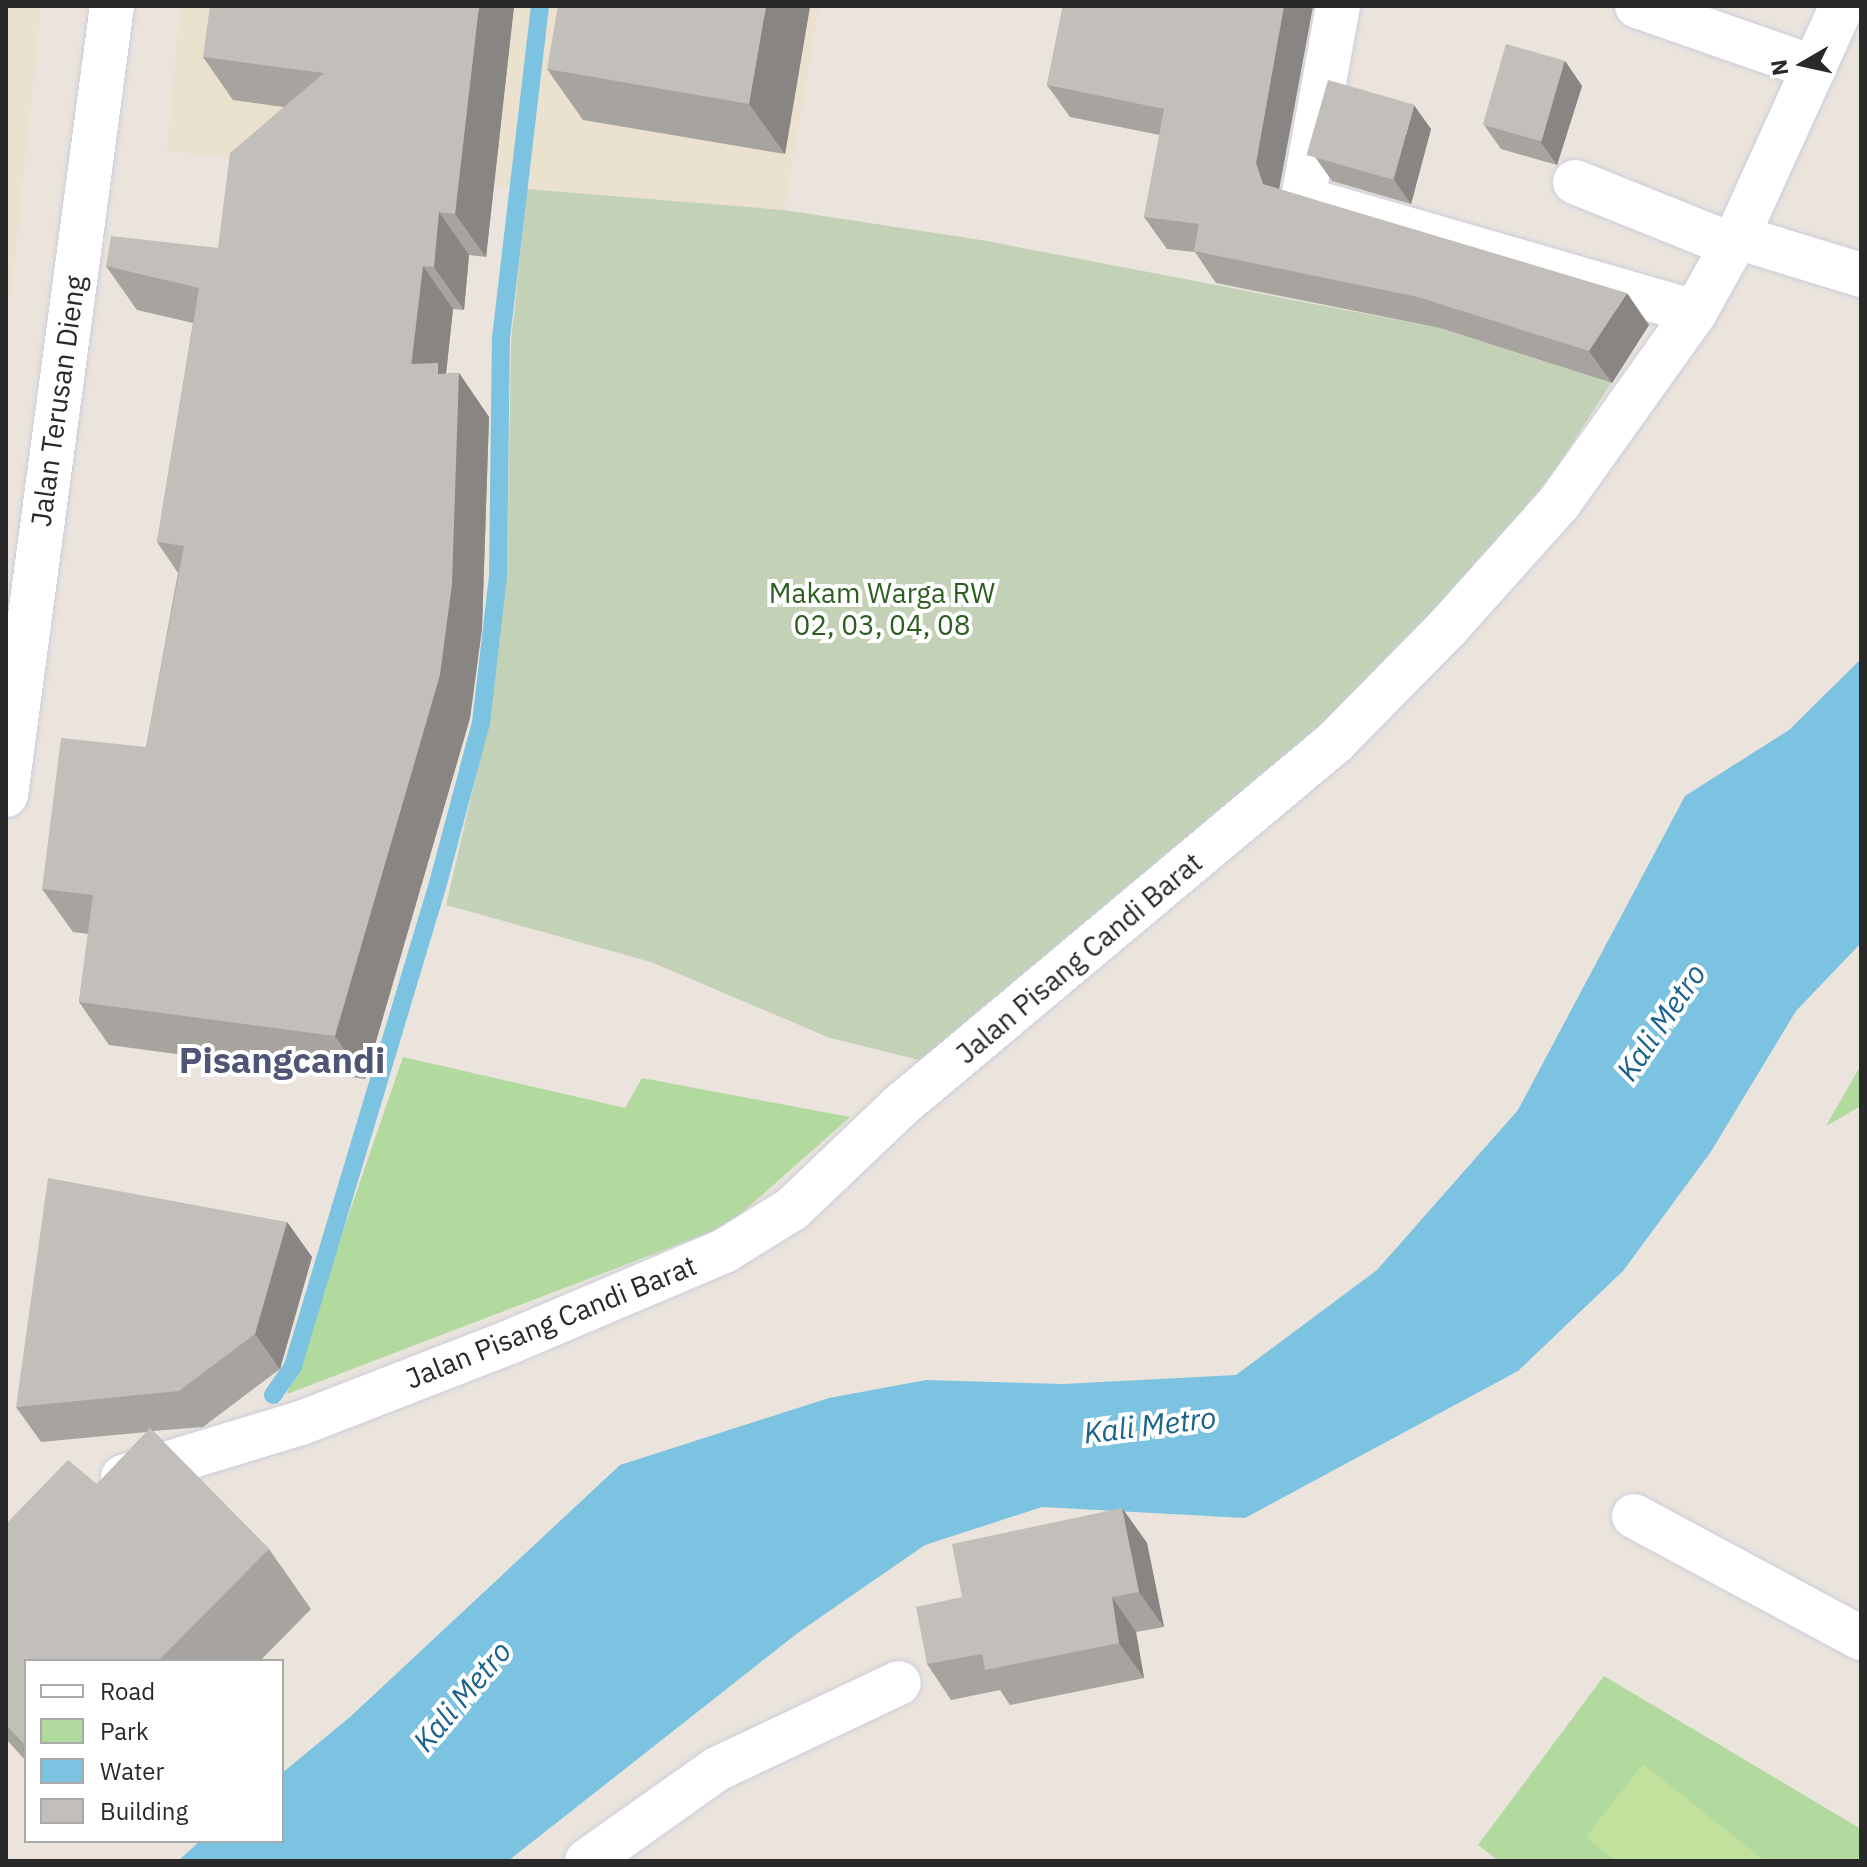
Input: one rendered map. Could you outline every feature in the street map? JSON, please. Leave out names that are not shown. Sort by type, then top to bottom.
[{"type":"street","name":"Jalan Terusan Dieng","points":[[6,795],[13,679],[112,6]]},
{"type":"street","points":[[1338,6],[1303,199],[1695,312]]},
{"type":"street","points":[[1637,6],[1815,68]]},
{"type":"street","name":"Jalan Pisang Candi Barat","points":[[87,1492],[301,1423],[496,1347],[768,1228],[900,1106],[1335,742],[1449,626],[1559,503],[1695,312],[1735,241],[1815,68],[1846,21]]},
{"type":"street","points":[[1575,182],[1735,241],[1861,275]]},
{"type":"street","points":[[1634,1516],[1861,1638]]},
{"type":"street","points":[[587,1861],[717,1769],[899,1683]]},
{"type":"shaded area","points":[[6,6],[41,6],[11,296],[6,296]]},
{"type":"shaded area","points":[[180,6],[819,6],[784,210],[504,187],[167,151]]},
{"type":"green space","name":"Makam Warga RW 02, 03, 04, 08","points":[[527,189],[784,210],[981,240],[1440,328],[1611,383],[1555,470],[1486,557],[1334,723],[927,1062],[830,1038],[651,962],[446,905],[490,716],[507,573],[511,342]]},
{"type":"green space","points":[[403,1057],[625,1108],[642,1078],[850,1117],[727,1226],[287,1394]]},
{"type":"green space","points":[[1861,1065],[1861,1106],[1826,1126]]},
{"type":"green space","points":[[1604,1676],[1861,1829],[1861,1861],[1499,1861],[1478,1845]]},
{"type":"green space","points":[[1643,1764],[1765,1861],[1615,1861],[1586,1837]]},
{"type":"water","name":"Kali Metro","points":[[1861,659],[1861,943],[1796,1011],[1710,1153],[1623,1271],[1518,1371],[1245,1518],[1042,1507],[925,1545],[799,1632],[508,1861],[178,1861],[198,1843],[284,1843],[284,1771],[350,1717],[620,1465],[829,1398],[926,1380],[1063,1384],[1236,1375],[1377,1270],[1518,1110],[1685,796],[1789,730]]},
{"type":"building","points":[[210,6],[479,6],[455,214],[439,212],[434,267],[423,266],[411,364],[438,363],[438,374],[459,373],[452,584],[440,675],[335,1036],[79,1002],[93,895],[42,889],[61,738],[146,747],[184,546],[157,542],[199,288],[106,266],[111,236],[218,248],[230,153],[324,73],[203,57]]},
{"type":"building","points":[[558,6],[766,6],[749,104],[547,69]]},
{"type":"building","points":[[1063,6],[1284,6],[1256,163],[1263,184],[1627,293],[1589,351],[1418,297],[1194,251],[1199,224],[1144,217],[1164,109],[1047,85]]},
{"type":"building","points":[[1506,44],[1565,61],[1541,142],[1483,125]]},
{"type":"building","points":[[1328,80],[1415,105],[1393,180],[1307,155]]},
{"type":"building","points":[[48,1178],[287,1222],[255,1334],[179,1391],[16,1407]]},
{"type":"building","points":[[150,1428],[269,1549],[160,1659],[24,1659],[24,1744],[6,1725],[6,1524],[68,1460],[97,1484]]},
{"type":"building","points":[[1122,1508],[1139,1592],[1112,1597],[1119,1643],[985,1670],[982,1654],[927,1664],[916,1607],[962,1597],[952,1544]]},
{"type":"waterway","points":[[273,1395],[293,1366],[437,887],[481,723],[498,576],[501,338],[540,6]]},
{"type":"district","name":"Pisangcandi","points":[[282,1060]]}]
